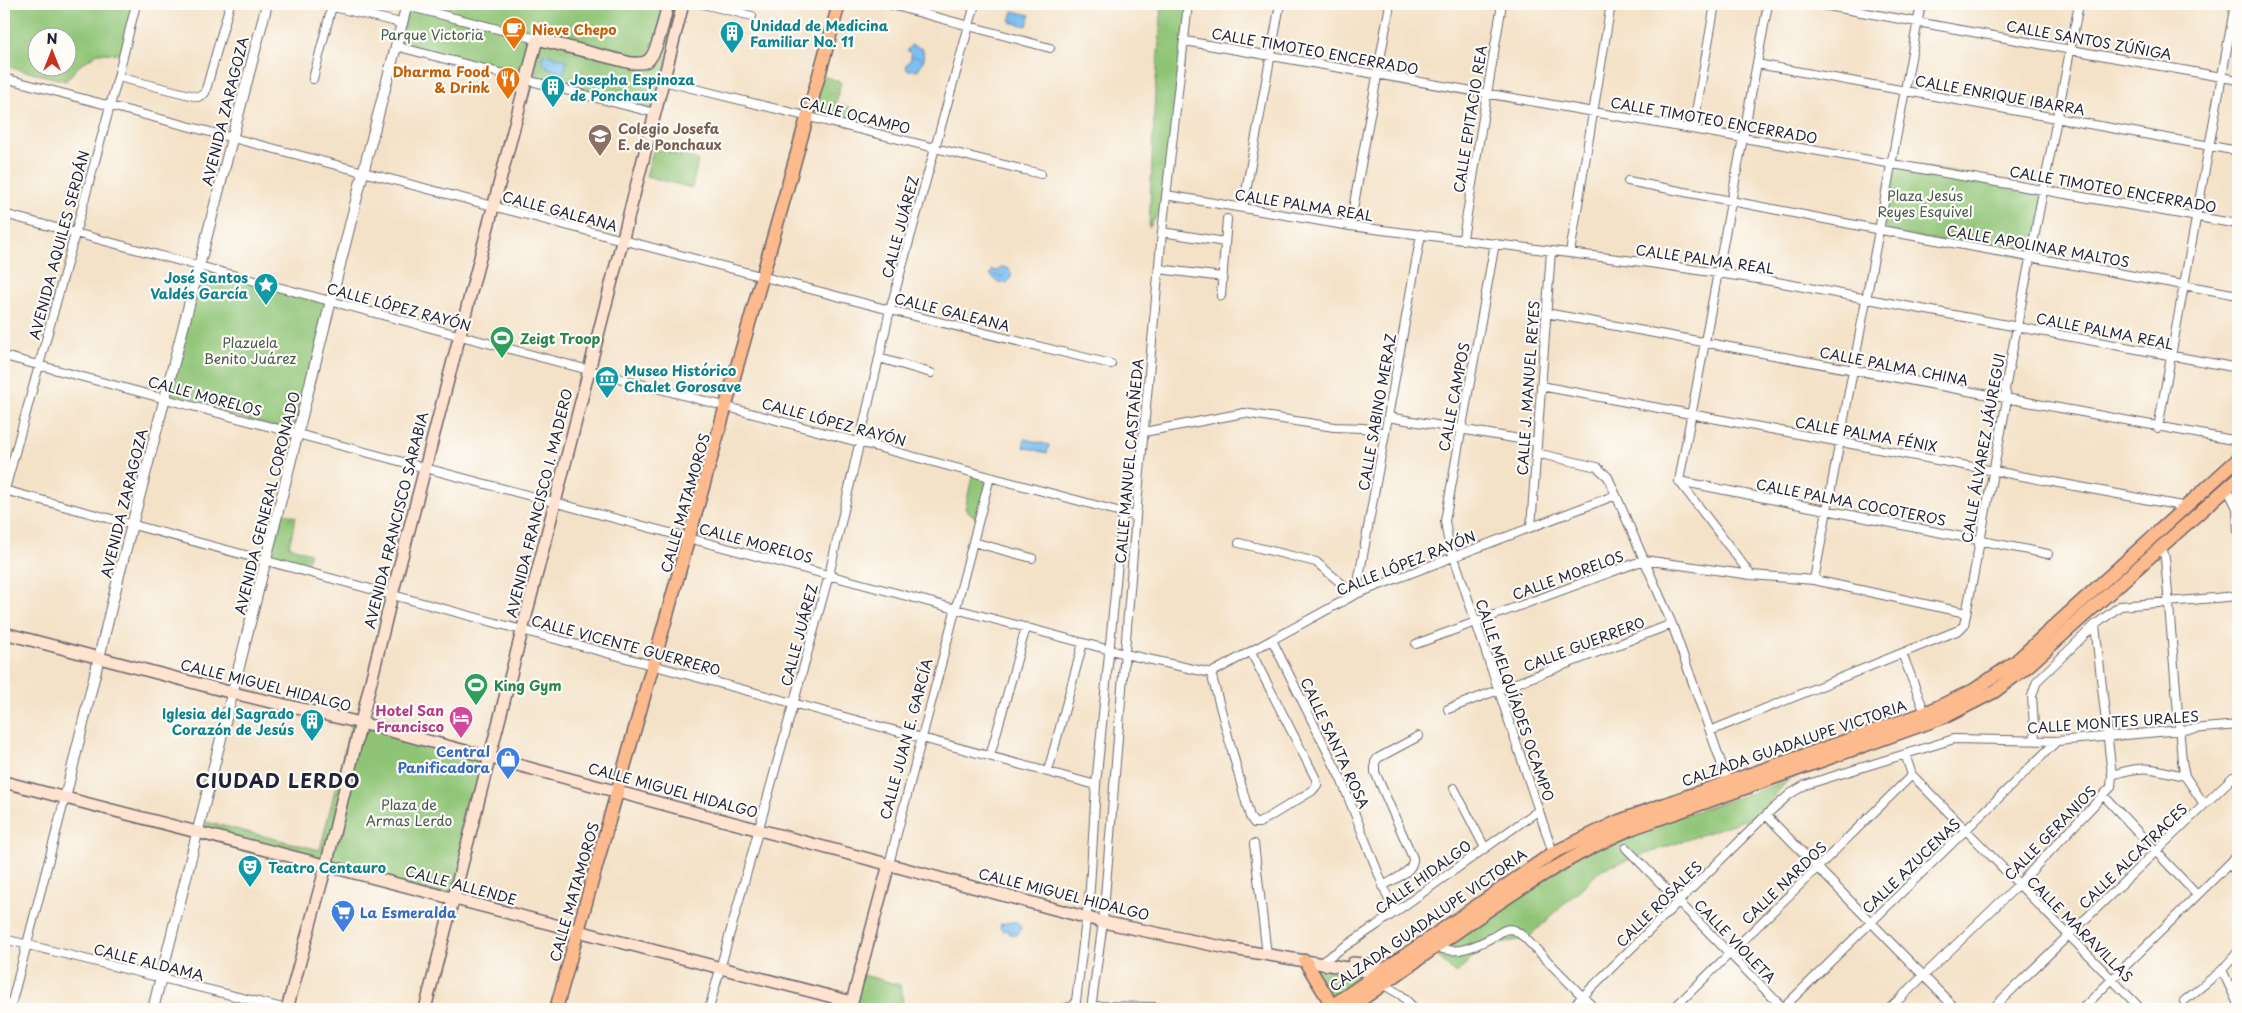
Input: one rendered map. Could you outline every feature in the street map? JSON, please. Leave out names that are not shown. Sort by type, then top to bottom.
[{"type":"main road","points":[[537,39],[631,63],[646,62],[650,60],[655,50],[668,4]]},
{"type":"main road","name":"AVENIDA FRANCISCO I. MADERO","points":[[425,1009],[683,4]]},
{"type":"main road","name":"CALLE MATAMOROS","points":[[556,1009],[839,4]]},
{"type":"main road","name":"AVENIDA FRANCISCO SARABIA","points":[[287,1009],[326,866],[392,595],[537,39]]},
{"type":"main road","name":"CALZADA GUADALUPE VICTORIA","points":[[1348,1009],[1384,977],[1553,853],[1619,821],[1925,713],[1974,690],[2015,662],[2238,459]]},
{"type":"main road","name":"CALZADA GUADALUPE VICTORIA","points":[[1329,1007],[1438,947],[1566,860],[1606,839],[1923,725],[1972,704],[1994,692],[2028,666],[2238,478]]},
{"type":"main road","name":"CALLE MIGUEL HIDALGO","points":[[4,633],[232,693],[362,723],[1104,922],[1305,961],[1337,965],[1349,963],[1373,965],[1384,977]]},
{"type":"main road","name":"CALLE ALLENDE","points":[[4,782],[720,968],[851,1006]]},
{"type":"main road","name":"CALLE JUAN E. GARCÍA","points":[[851,1006],[889,864]]},
{"type":"main road","points":[[1305,961],[1329,1007]]},
{"type":"street","name":"AVENIDA AQUILES SERDÁN","points":[[4,491],[118,77],[136,4]]},
{"type":"street","points":[[118,77],[198,97],[205,93],[230,4]]},
{"type":"street","name":"AVENIDA ZARAGOZA","points":[[10,1009],[132,525],[267,4]]},
{"type":"street","points":[[321,4],[401,23]]},
{"type":"street","points":[[703,4],[752,16]]},
{"type":"street","points":[[888,4],[1050,48]]},
{"type":"street","name":"CALLE JUÁREZ","points":[[709,1009],[828,575],[890,310],[975,4]]},
{"type":"street","name":"CALLE MANUEL CASTAÑEDA","points":[[1091,1007],[1104,922],[1136,516],[1162,232],[1188,4]]},
{"type":"street","points":[[1243,208],[1280,4]]},
{"type":"street","points":[[1350,226],[1390,4]]},
{"type":"street","name":"CALLE EPITACIO REA","points":[[1463,238],[1502,4]]},
{"type":"street","points":[[1570,254],[1611,4]]},
{"type":"street","points":[[1693,129],[1715,4]]},
{"type":"street","points":[[1751,575],[1679,481],[1768,4]]},
{"type":"street","name":"CALLE SANTOS ZÚÑIGA","points":[[1817,4],[2238,80]]},
{"type":"street","points":[[1814,580],[1881,230],[1921,4]]},
{"type":"street","name":"CALLE ÁLVAREZ JÁUREGUI","points":[[1710,731],[1959,630],[1964,625],[2007,400],[2006,389],[2017,327],[2079,4]]},
{"type":"street","points":[[2158,428],[2236,4]]},
{"type":"street","points":[[407,5],[537,39]]},
{"type":"street","name":"AVENIDA GENERAL CORONADO","points":[[153,1009],[395,46],[407,5]]},
{"type":"street","points":[[313,79],[332,6]]},
{"type":"street","name":"CALLE TIMOTEO ENCERRADO","points":[[1185,41],[2238,224]]},
{"type":"street","points":[[395,46],[655,113]]},
{"type":"street","name":"CALLE ENRIQUE IBARRA","points":[[1757,64],[2238,151]]},
{"type":"street","name":"CALLE GALEANA","points":[[4,78],[890,310],[1111,364]]},
{"type":"street","name":"CALLE OCAMPO","points":[[663,81],[1041,174]]},
{"type":"street","name":"CALLE APOLINAR MALTOS","points":[[1628,181],[1731,202],[2238,296]]},
{"type":"street","name":"CALLE PALMA REAL","points":[[1166,195],[1350,226],[1463,238],[1495,244],[1718,273],[2238,368]]},
{"type":"street","name":"CALLE LÓPEZ RAYÓN","points":[[4,214],[1136,516]]},
{"type":"street","points":[[1222,296],[1227,219]]},
{"type":"street","points":[[1162,232],[1225,242]]},
{"type":"street","name":"CALLE SABINO MERAZ","points":[[1356,594],[1421,234]]},
{"type":"street","name":"CALLE CAMPOS","points":[[1453,556],[1444,521],[1495,244]]},
{"type":"street","name":"CALLE J. MANUEL REYES","points":[[1531,526],[1551,251]]},
{"type":"street","points":[[1159,269],[1223,277]]},
{"type":"street","name":"CALLE PALMA CHINA","points":[[1546,313],[2158,428],[2238,441]]},
{"type":"street","name":"CALLE MORELOS","points":[[4,356],[1125,654]]},
{"type":"street","points":[[879,358],[931,373]]},
{"type":"street","name":"CALLE PALMA FÉNIX","points":[[1541,386],[2187,507]]},
{"type":"street","points":[[1144,432],[1244,413],[1334,428],[1363,428],[1385,433]]},
{"type":"street","points":[[1388,417],[1537,442]]},
{"type":"street","points":[[1536,454],[1598,467],[1608,476],[1672,624],[1728,782]]},
{"type":"street","name":"CALLE JUAN E. GARCÍA","points":[[889,864],[990,477]]},
{"type":"street","name":"CALLE PALMA COCOTEROS","points":[[1679,481],[2048,554]]},
{"type":"street","points":[[2227,488],[2236,508],[2238,533]]},
{"type":"street","name":"CALLE VICENTE GUERRERO","points":[[4,491],[1096,785]]},
{"type":"street","name":"CALLE LÓPEZ RAYÓN","points":[[1211,673],[1356,594],[1616,495]]},
{"type":"street","name":"CALLE MANUEL CASTAÑEDA","points":[[1075,1007],[1087,917],[1096,785],[1123,512]]},
{"type":"street","points":[[973,542],[1032,558]]},
{"type":"street","points":[[1239,543],[1316,562],[1356,594]]},
{"type":"street","name":"CALLE ALCATRACES","points":[[2162,547],[2185,776],[2204,804]]},
{"type":"street","name":"CALLE MELQUÍADES OCAMPO","points":[[1453,556],[1553,853]]},
{"type":"street","points":[[1644,560],[1751,575],[1814,580],[1966,613]]},
{"type":"street","name":"CALLE MORELOS","points":[[1416,644],[1644,560]]},
{"type":"street","points":[[2035,740],[2032,696],[2037,681],[2095,625],[2120,606],[2238,596]]},
{"type":"street","name":"CALLE GUERRERO","points":[[1448,709],[1672,624]]},
{"type":"street","name":"CALLE GERANIOS","points":[[1889,1009],[2018,885],[2111,787],[2112,776],[2095,625]]},
{"type":"street","points":[[990,756],[1026,627]]},
{"type":"street","name":"CALLE SANTA ROSA","points":[[1272,640],[1341,779],[1394,913]]},
{"type":"street","points":[[1048,771],[1084,643]]},
{"type":"street","points":[[1125,654],[1211,673],[1250,817],[1254,823],[1259,823],[1312,791],[1316,788],[1316,782],[1251,652]]},
{"type":"street","points":[[1902,653],[1925,713]]},
{"type":"street","name":"CALLE MONTES URALES","points":[[1766,815],[1790,794],[1805,785],[1954,739],[2057,741],[2238,725]]},
{"type":"street","points":[[1383,886],[1410,869],[1414,864],[1376,772],[1375,762],[1378,758],[1418,736]]},
{"type":"street","name":"CALLE AZUCENAS","points":[[1783,1009],[2057,741]]},
{"type":"street","name":"CALLE MARAVILLAS","points":[[1905,754],[1912,775],[2141,1009]]},
{"type":"street","points":[[2112,776],[2132,769],[2146,767],[2185,776]]},
{"type":"street","name":"CALLE NARDOS","points":[[1673,1009],[1912,775]]},
{"type":"street","name":"CALLE ALCATRACES","points":[[1992,1009],[2233,776]]},
{"type":"street","points":[[1454,788],[1485,848]]},
{"type":"street","points":[[2104,796],[2198,895]]},
{"type":"street","name":"CALLE HIDALGO","points":[[1320,963],[1539,810]]},
{"type":"street","points":[[1766,815],[1956,1009]]},
{"type":"street","name":"CALLE ROSALES","points":[[1570,1009],[1766,815]]},
{"type":"street","points":[[1254,844],[1268,955]]},
{"type":"street","name":"CALLE VIOLETA","points":[[1626,848],[1783,1009]]},
{"type":"street","points":[[2082,1009],[2238,855]]},
{"type":"street","points":[[2229,864],[2238,874]]},
{"type":"street","points":[[1438,947],[1446,952],[1458,951],[1493,937],[1504,929],[1514,930],[1524,936],[1595,1009]]},
{"type":"street","name":"CALLE ALDAMA","points":[[4,939],[287,1009]]},
{"type":"street","points":[[2184,1001],[2222,970],[2238,952]]},
{"type":"street","points":[[2222,970],[2238,1004]]},
{"type":"street","points":[[1384,977],[1415,1009]]},
{"type":"street","points":[[1384,977],[1400,995]]},
{"type":"street","points":[[1063,1009],[1075,1007]]},
{"type":"street","points":[[1091,1007],[1155,1007]]},
{"type":"green space","points":[[8,4],[136,4],[122,54],[98,53],[78,67],[78,28],[28,28],[28,72],[4,66],[4,17]]},
{"type":"green space","name":"Parque Victoria","points":[[409,4],[673,4],[659,60],[675,4],[681,4],[659,113],[399,46]]},
{"type":"green space","points":[[1162,4],[1191,4],[1167,199],[1149,228],[1155,93]]},
{"type":"green space","points":[[820,75],[841,82],[836,104],[863,111],[859,128],[809,116]]},
{"type":"green space","points":[[54,78],[69,78],[66,81]]},
{"type":"green space","points":[[654,148],[698,160],[692,188],[646,176]]},
{"type":"green space","name":"Plaza Jesús Reyes Esquivel","points":[[1894,161],[2046,190],[2032,259],[1880,230]]},
{"type":"green space","name":"Plazuela Benito Juárez","points":[[200,266],[334,302],[301,434],[166,398]]},
{"type":"green space","points":[[973,472],[990,477],[979,520],[965,509]]},
{"type":"green space","points":[[280,512],[296,517],[289,546],[310,553],[306,571],[268,559]]},
{"type":"green space","points":[[352,721],[362,723],[325,865],[204,832],[207,822],[320,850]]},
{"type":"green space","name":"Plaza de Armas Lerdo","points":[[362,723],[491,757],[457,900],[325,865]]},
{"type":"green space","points":[[1789,779],[1756,816],[1602,869],[1527,939],[1486,945],[1455,974],[1434,952],[1600,842],[1752,793]]},
{"type":"green space","points":[[1308,963],[1370,976],[1332,1003]]},
{"type":"green space","points":[[860,974],[900,985],[904,1009],[851,1009]]},
{"type":"water","points":[[1013,11],[1030,15],[1027,26],[1010,22]]},
{"type":"water","points":[[911,45],[923,49],[924,59],[918,70],[907,70],[906,65],[911,59],[911,53],[907,50]]},
{"type":"water","points":[[544,53],[567,60],[564,73],[548,68],[542,61]]},
{"type":"water","points":[[1003,267],[1011,272],[1007,283],[998,282],[990,275],[992,270],[996,271]]},
{"type":"water","points":[[1025,439],[1049,445],[1047,453],[1023,447]]},
{"type":"water","points":[[1017,922],[1021,927],[1020,932],[1015,936],[1009,934],[1007,930],[1003,931],[1000,928],[1001,924]]},
{"type":"place","name":"Nieve Chepo","points":[[514,50]]},
{"type":"place","name":"Unidad de Medicina Familiar No. 11","points":[[732,54]]},
{"type":"place","name":"Dharma Food & Drink","points":[[508,100]]},
{"type":"place","name":"Josepha Espinoza de Ponchaux","points":[[553,108]]},
{"type":"place","name":"Colegio Josefa E. de Ponchaux","points":[[600,157]]},
{"type":"place","name":"José Santos Valdés García","points":[[266,306]]},
{"type":"place","name":"Zeigt Troop","points":[[502,359]]},
{"type":"place","name":"Museo Histórico Chalet Gorosave","points":[[607,399]]},
{"type":"place","name":"King Gym","points":[[476,706]]},
{"type":"place","name":"Hotel San Francisco","points":[[461,739]]},
{"type":"place","name":"Iglesia del Sagrado Corazón de Jesús","points":[[312,742]]},
{"type":"place","name":"Central Panificadora","points":[[508,780]]},
{"type":"place","name":"Teatro Centauro","points":[[250,888]]},
{"type":"place","name":"La Esmeralda","points":[[343,933]]},
{"type":"district","name":"CIUDAD LERDO","points":[[278,780]]}]
